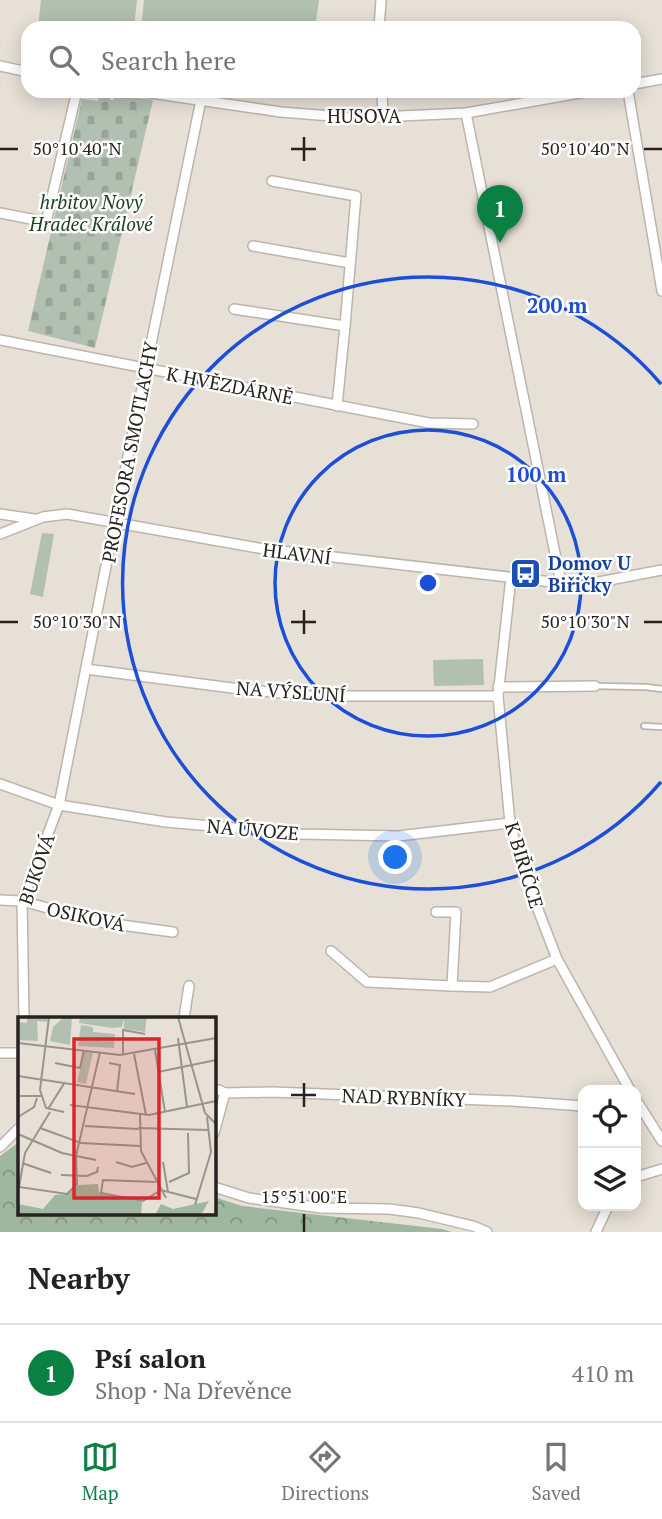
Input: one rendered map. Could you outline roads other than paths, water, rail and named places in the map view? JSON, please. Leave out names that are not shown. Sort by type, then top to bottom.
[{"type":"street","points":[[380,21],[381,0]]},
{"type":"street","points":[[0,66],[21,70]]},
{"type":"street","points":[[641,83],[662,79]]},
{"type":"street","points":[[0,213],[46,222],[74,98]]},
{"type":"street","name":"HUSOVA","points":[[187,98],[281,112],[356,118],[466,113],[551,98]]},
{"type":"street","points":[[382,98],[383,116]]},
{"type":"street","points":[[629,98],[659,253],[662,291]]},
{"type":"street","name":"PROFESORA SMOTLACHY","points":[[59,805],[201,100]]},
{"type":"street","points":[[466,113],[561,583]]},
{"type":"street","points":[[272,181],[356,196],[337,406]]},
{"type":"street","points":[[253,246],[351,263]]},
{"type":"street","points":[[234,309],[345,327]]},
{"type":"street","name":"K HVĚZDÁRNĚ","points":[[0,340],[429,423],[473,424]]},
{"type":"street","name":"HLAVNÍ","points":[[0,514],[35,520]]},
{"type":"street","name":"HLAVNÍ","points":[[0,534],[35,520],[67,514],[264,549],[561,583],[599,582],[662,570]]},
{"type":"street","name":"K BIŘIČCE","points":[[511,577],[498,691],[510,824],[522,868],[557,959],[627,1085]]},
{"type":"street","name":"NA VÝSLUNÍ","points":[[86,669],[310,696],[594,686]]},
{"type":"street","name":"NA ÚVOZE","points":[[0,784],[59,805],[166,822],[300,834],[398,836],[510,824]]},
{"type":"street","name":"BUKOVÁ","points":[[24,1017],[22,901],[59,805]]},
{"type":"street","name":"OSIKOVÁ","points":[[0,900],[22,901],[99,922],[173,932]]},
{"type":"street","points":[[436,912],[456,912],[452,986]]},
{"type":"street","points":[[331,951],[367,982],[489,988],[557,959]]},
{"type":"street","points":[[184,1017],[189,986]]},
{"type":"street","points":[[0,1053],[18,1053]]},
{"type":"street","name":"NAD RYBNÍKY","points":[[215,1128],[222,1092],[578,1105]]},
{"type":"street","points":[[641,1112],[662,1141]]},
{"type":"street","points":[[0,1147],[18,1129]]},
{"type":"street","points":[[641,1175],[662,1169]]},
{"type":"street","points":[[215,1186],[249,1198],[321,1208],[389,1209],[419,1213],[487,1232]]},
{"type":"street","points":[[596,1232],[606,1211]]},
{"type":"lane","name":"NA VÝSLUNÍ","points":[[594,686],[662,689]]},
{"type":"lane","points":[[645,726],[662,727]]},
{"type":"place","name":"Psí salon","points":[[500,243]]},
{"type":"place","name":"Domov U Biřičky","points":[[525,573]]},
{"type":"park label","name":"hrbitov Nový Hradec Králové","points":[[91,212]]}]
